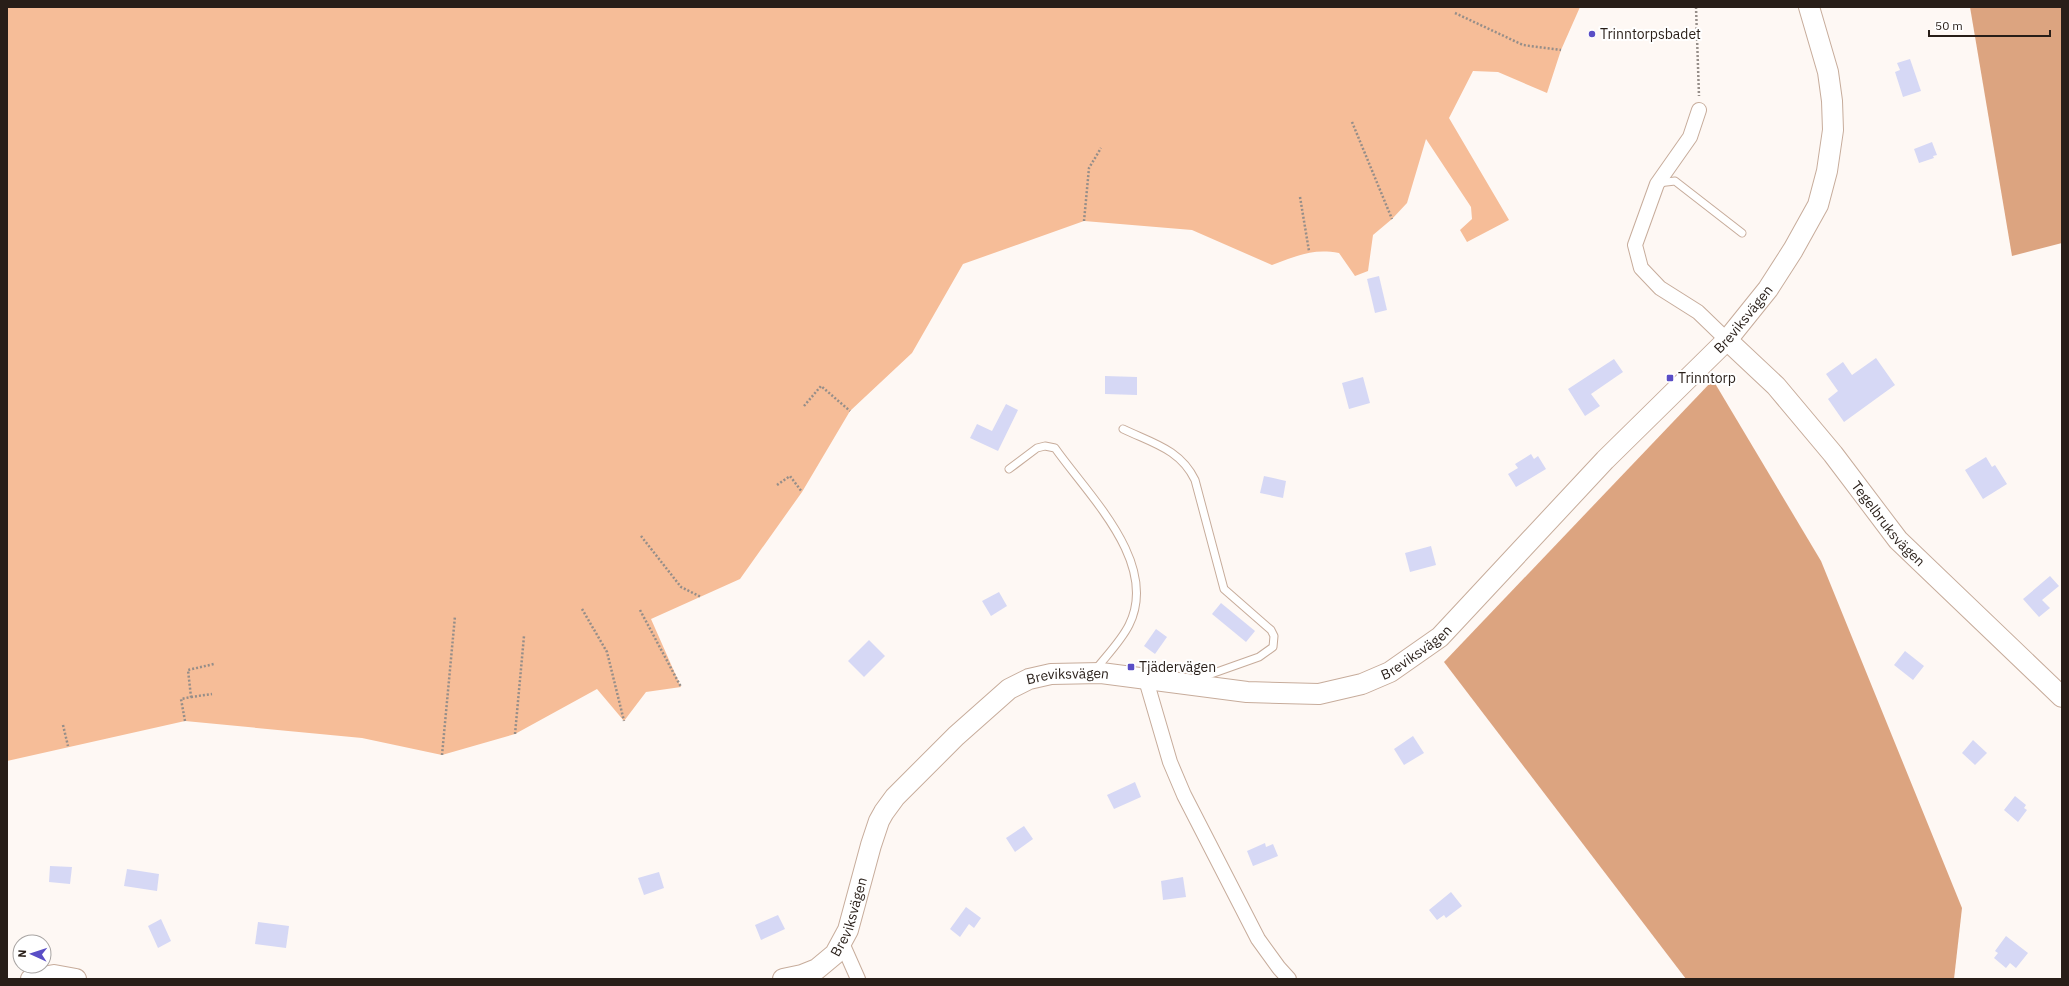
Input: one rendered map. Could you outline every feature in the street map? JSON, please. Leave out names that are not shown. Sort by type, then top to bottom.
[{"type":"main road","name":"Breviksvägen","points":[[783,979],[802,975],[827,962],[842,943],[855,911],[879,821],[895,797],[956,736],[1009,689],[1029,679],[1051,674],[1094,673],[1247,692],[1319,694],[1362,684],[1390,672],[1440,637],[1604,460],[1727,340],[1768,289],[1794,250],[1818,205],[1827,171],[1833,130],[1832,100],[1828,72],[1809,7]]},
{"type":"main road","name":"Tegelbruksvägen","points":[[1727,340],[1776,386],[1833,454],[1898,540],[2062,697]]},
{"type":"main road","points":[[31,979],[54,975],[76,979]]},
{"type":"street","points":[[1699,110],[1690,137],[1657,184],[1647,207],[1635,245],[1641,268],[1660,288],[1698,312],[1727,340]]},
{"type":"street","points":[[1146,680],[1170,762],[1184,795],[1258,939],[1289,979]]},
{"type":"street","points":[[842,943],[858,979]]},
{"type":"lane","points":[[1657,184],[1674,181],[1742,233]]},
{"type":"lane","points":[[1123,430],[1168,450],[1182,460],[1190,470],[1195,480],[1224,589],[1267,626],[1274,636],[1273,647],[1259,657],[1182,684]]},
{"type":"lane","points":[[1009,469],[1037,448],[1045,446],[1055,448],[1118,532],[1127,553],[1135,574],[1137,586],[1136,602],[1129,625],[1094,673]]},
{"type":"path","points":[[1696,7],[1699,54],[1699,110]]},
{"type":"path","points":[[1455,13],[1523,45],[1562,50]]},
{"type":"path","points":[[1352,122],[1392,219]]},
{"type":"path","points":[[1084,221],[1089,168],[1101,148]]},
{"type":"path","points":[[1300,197],[1309,251]]},
{"type":"path","points":[[804,406],[821,386],[850,411]]},
{"type":"path","points":[[777,485],[790,476],[802,492]]},
{"type":"path","points":[[641,536],[681,587],[701,597]]},
{"type":"path","points":[[582,609],[607,652],[624,721]]},
{"type":"path","points":[[640,610],[681,687]]},
{"type":"path","points":[[442,755],[455,616]]},
{"type":"path","points":[[515,734],[524,636]]},
{"type":"path","points":[[191,697],[188,670],[214,664]]},
{"type":"path","points":[[185,721],[181,699],[212,694]]},
{"type":"path","points":[[63,725],[68,746]]},
{"type":"shaded area","points":[[7,7],[1580,7],[1561,50],[1547,93],[1498,72],[1473,71],[1449,118],[1509,220],[1467,242],[1460,230],[1472,219],[1471,207],[1426,139],[1407,203],[1392,219],[1373,235],[1368,271],[1355,276],[1339,253],[1313,252],[1272,265],[1192,230],[1084,221],[963,264],[912,353],[850,411],[802,492],[740,579],[651,619],[681,687],[646,692],[624,721],[597,689],[515,734],[442,755],[362,738],[185,721],[7,761]]},
{"type":"shaded area","points":[[1970,7],[2062,7],[2062,243],[2012,256]]},
{"type":"shaded area","points":[[1713,380],[1821,561],[1962,908],[1954,979],[1686,979],[1444,662]]},
{"type":"building","points":[[1910,59],[1921,91],[1903,97],[1895,72],[1900,70],[1897,63]]},
{"type":"building","points":[[1932,142],[1937,155],[1933,156],[1934,158],[1919,163],[1914,149]]},
{"type":"building","points":[[1379,276],[1387,310],[1375,313],[1367,279]]},
{"type":"building","points":[[1876,358],[1895,385],[1844,422],[1828,399],[1838,391],[1826,374],[1843,362],[1852,375]]},
{"type":"building","points":[[1614,359],[1623,372],[1591,394],[1600,406],[1585,416],[1568,389]]},
{"type":"building","points":[[1105,376],[1137,377],[1137,395],[1105,394]]},
{"type":"building","points":[[1363,377],[1370,403],[1349,409],[1342,383]]},
{"type":"building","points":[[1006,404],[1018,410],[998,451],[970,438],[977,424],[992,431]]},
{"type":"building","points":[[1531,454],[1534,459],[1538,456],[1546,469],[1516,487],[1508,474],[1518,468],[1515,464]]},
{"type":"building","points":[[1986,457],[1992,467],[1995,465],[2007,484],[1983,499],[1965,470]]},
{"type":"building","points":[[1264,476],[1286,481],[1283,498],[1260,493]]},
{"type":"building","points":[[1431,546],[1436,565],[1410,572],[1405,553]]},
{"type":"building","points":[[2050,576],[2059,586],[2042,600],[2050,608],[2039,617],[2023,599]]},
{"type":"building","points":[[999,592],[1007,606],[991,616],[982,601]]},
{"type":"building","points":[[1221,603],[1255,631],[1246,642],[1212,614]]},
{"type":"building","points":[[1156,629],[1167,637],[1155,654],[1144,646]]},
{"type":"building","points":[[869,640],[885,656],[864,677],[848,661]]},
{"type":"building","points":[[1905,651],[1924,666],[1913,680],[1894,665]]},
{"type":"building","points":[[1413,736],[1424,753],[1404,765],[1394,749]]},
{"type":"building","points":[[1973,740],[1987,753],[1975,765],[1962,753]]},
{"type":"building","points":[[1135,782],[1141,797],[1114,809],[1107,795]]},
{"type":"building","points":[[2015,796],[2026,805],[2024,808],[2027,810],[2018,822],[2004,810]]},
{"type":"building","points":[[1024,826],[1033,839],[1015,852],[1006,838]]},
{"type":"building","points":[[1265,843],[1266,847],[1273,844],[1278,856],[1253,866],[1247,851]]},
{"type":"building","points":[[50,866],[72,867],[70,884],[49,882]]},
{"type":"building","points":[[127,869],[159,874],[157,891],[124,886]]},
{"type":"building","points":[[659,872],[664,888],[644,895],[638,878]]},
{"type":"building","points":[[1183,877],[1186,897],[1163,900],[1161,881]]},
{"type":"building","points":[[1451,892],[1462,906],[1446,918],[1444,915],[1437,920],[1429,910]]},
{"type":"building","points":[[966,907],[981,918],[974,928],[969,924],[960,937],[950,929]]},
{"type":"building","points":[[778,915],[785,929],[761,940],[755,925]]},
{"type":"building","points":[[161,919],[171,941],[158,948],[148,926]]},
{"type":"building","points":[[258,922],[289,926],[286,948],[255,944]]},
{"type":"building","points":[[2006,936],[2028,953],[2016,968],[2010,963],[2006,968],[1994,958],[1998,953],[1995,951]]},
{"type":"place","name":"Trinntorpsbadet","points":[[1592,34]]},
{"type":"place","name":"Trinntorp","points":[[1670,378]]},
{"type":"place","name":"Tjädervägen","points":[[1131,667]]}]
